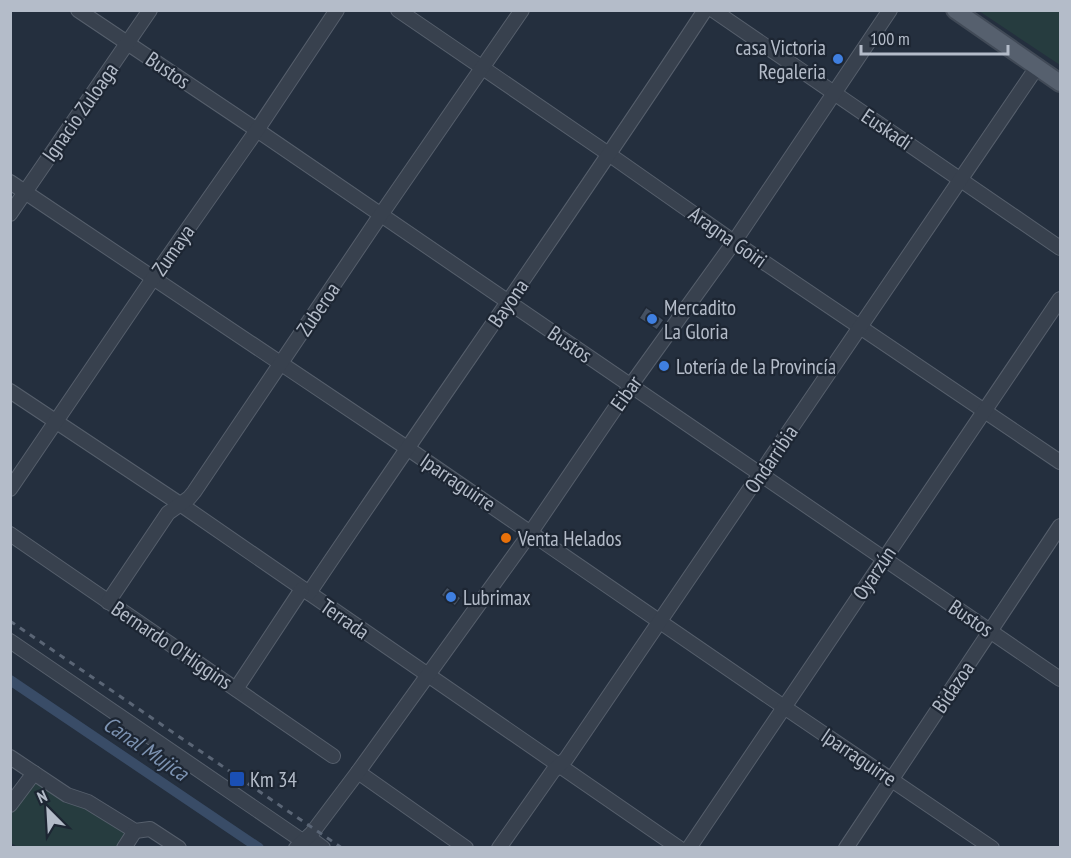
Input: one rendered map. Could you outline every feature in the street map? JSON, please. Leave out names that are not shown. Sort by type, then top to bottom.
[{"type":"main road","points":[[955,10],[1060,83]]},
{"type":"street","name":"Bustos","points":[[78,10],[761,473],[1060,679]]},
{"type":"street","name":"Ignacio Zuloaga","points":[[10,214],[150,10]]},
{"type":"street","name":"Zumaya","points":[[10,489],[337,10]]},
{"type":"street","name":"Aragna Goiri","points":[[398,10],[610,154],[734,242],[1060,462]]},
{"type":"street","name":"Zuberoa","points":[[108,602],[168,513],[194,492],[522,10]]},
{"type":"street","name":"Bayona","points":[[236,689],[508,302],[705,10]]},
{"type":"street","name":"Euskadi","points":[[712,10],[1060,248]]},
{"type":"street","name":"Eibar","points":[[303,842],[358,772],[531,532],[631,385],[734,242],[890,10]]},
{"type":"street","name":"Ondarribia","points":[[499,848],[553,771],[566,759],[1037,67]]},
{"type":"street","name":"Iparraguirre","points":[[10,182],[282,363],[992,848]]},
{"type":"street","name":"Oyarzún","points":[[689,848],[1060,298]]},
{"type":"street","name":"Terrada","points":[[10,391],[180,504],[679,848]]},
{"type":"street","name":"Bidazoa","points":[[846,848],[1060,526]]},
{"type":"street","name":"Bernardo O'Higgins","points":[[10,534],[333,756]]},
{"type":"street","points":[[10,641],[303,842],[323,848]]},
{"type":"street","points":[[10,757],[67,795],[88,802],[135,831],[150,829],[179,848]]},
{"type":"street","points":[[358,772],[466,848]]},
{"type":"street","points":[[10,805],[34,773]]},
{"type":"street","points":[[124,848],[135,831]]},
{"type":"green space","points":[[979,11],[1060,11],[1060,65]]},
{"type":"green space","points":[[36,780],[65,803],[83,805],[126,832],[116,847],[18,847],[11,843],[10,813]]},
{"type":"building","name":"Mercadito La Gloria","points":[[646,307],[664,320],[657,330],[639,318]]},
{"type":"building","name":"Lubrimax","points":[[447,587],[461,598],[455,606],[441,595]]},
{"type":"waterway","name":"Canal Mujica","points":[[10,680],[259,848]]},
{"type":"railway","points":[[10,621],[342,848]]},
{"type":"place","name":"casa Victoria Regaleria","points":[[838,59]]},
{"type":"place","name":"Mercadito La Gloria","points":[[652,319]]},
{"type":"place","name":"Lotería de la Provincía","points":[[664,366]]},
{"type":"place","name":"Venta Helados","points":[[506,538]]},
{"type":"place","name":"Lubrimax","points":[[451,597]]},
{"type":"place","name":"Km 34","points":[[237,779]]}]
